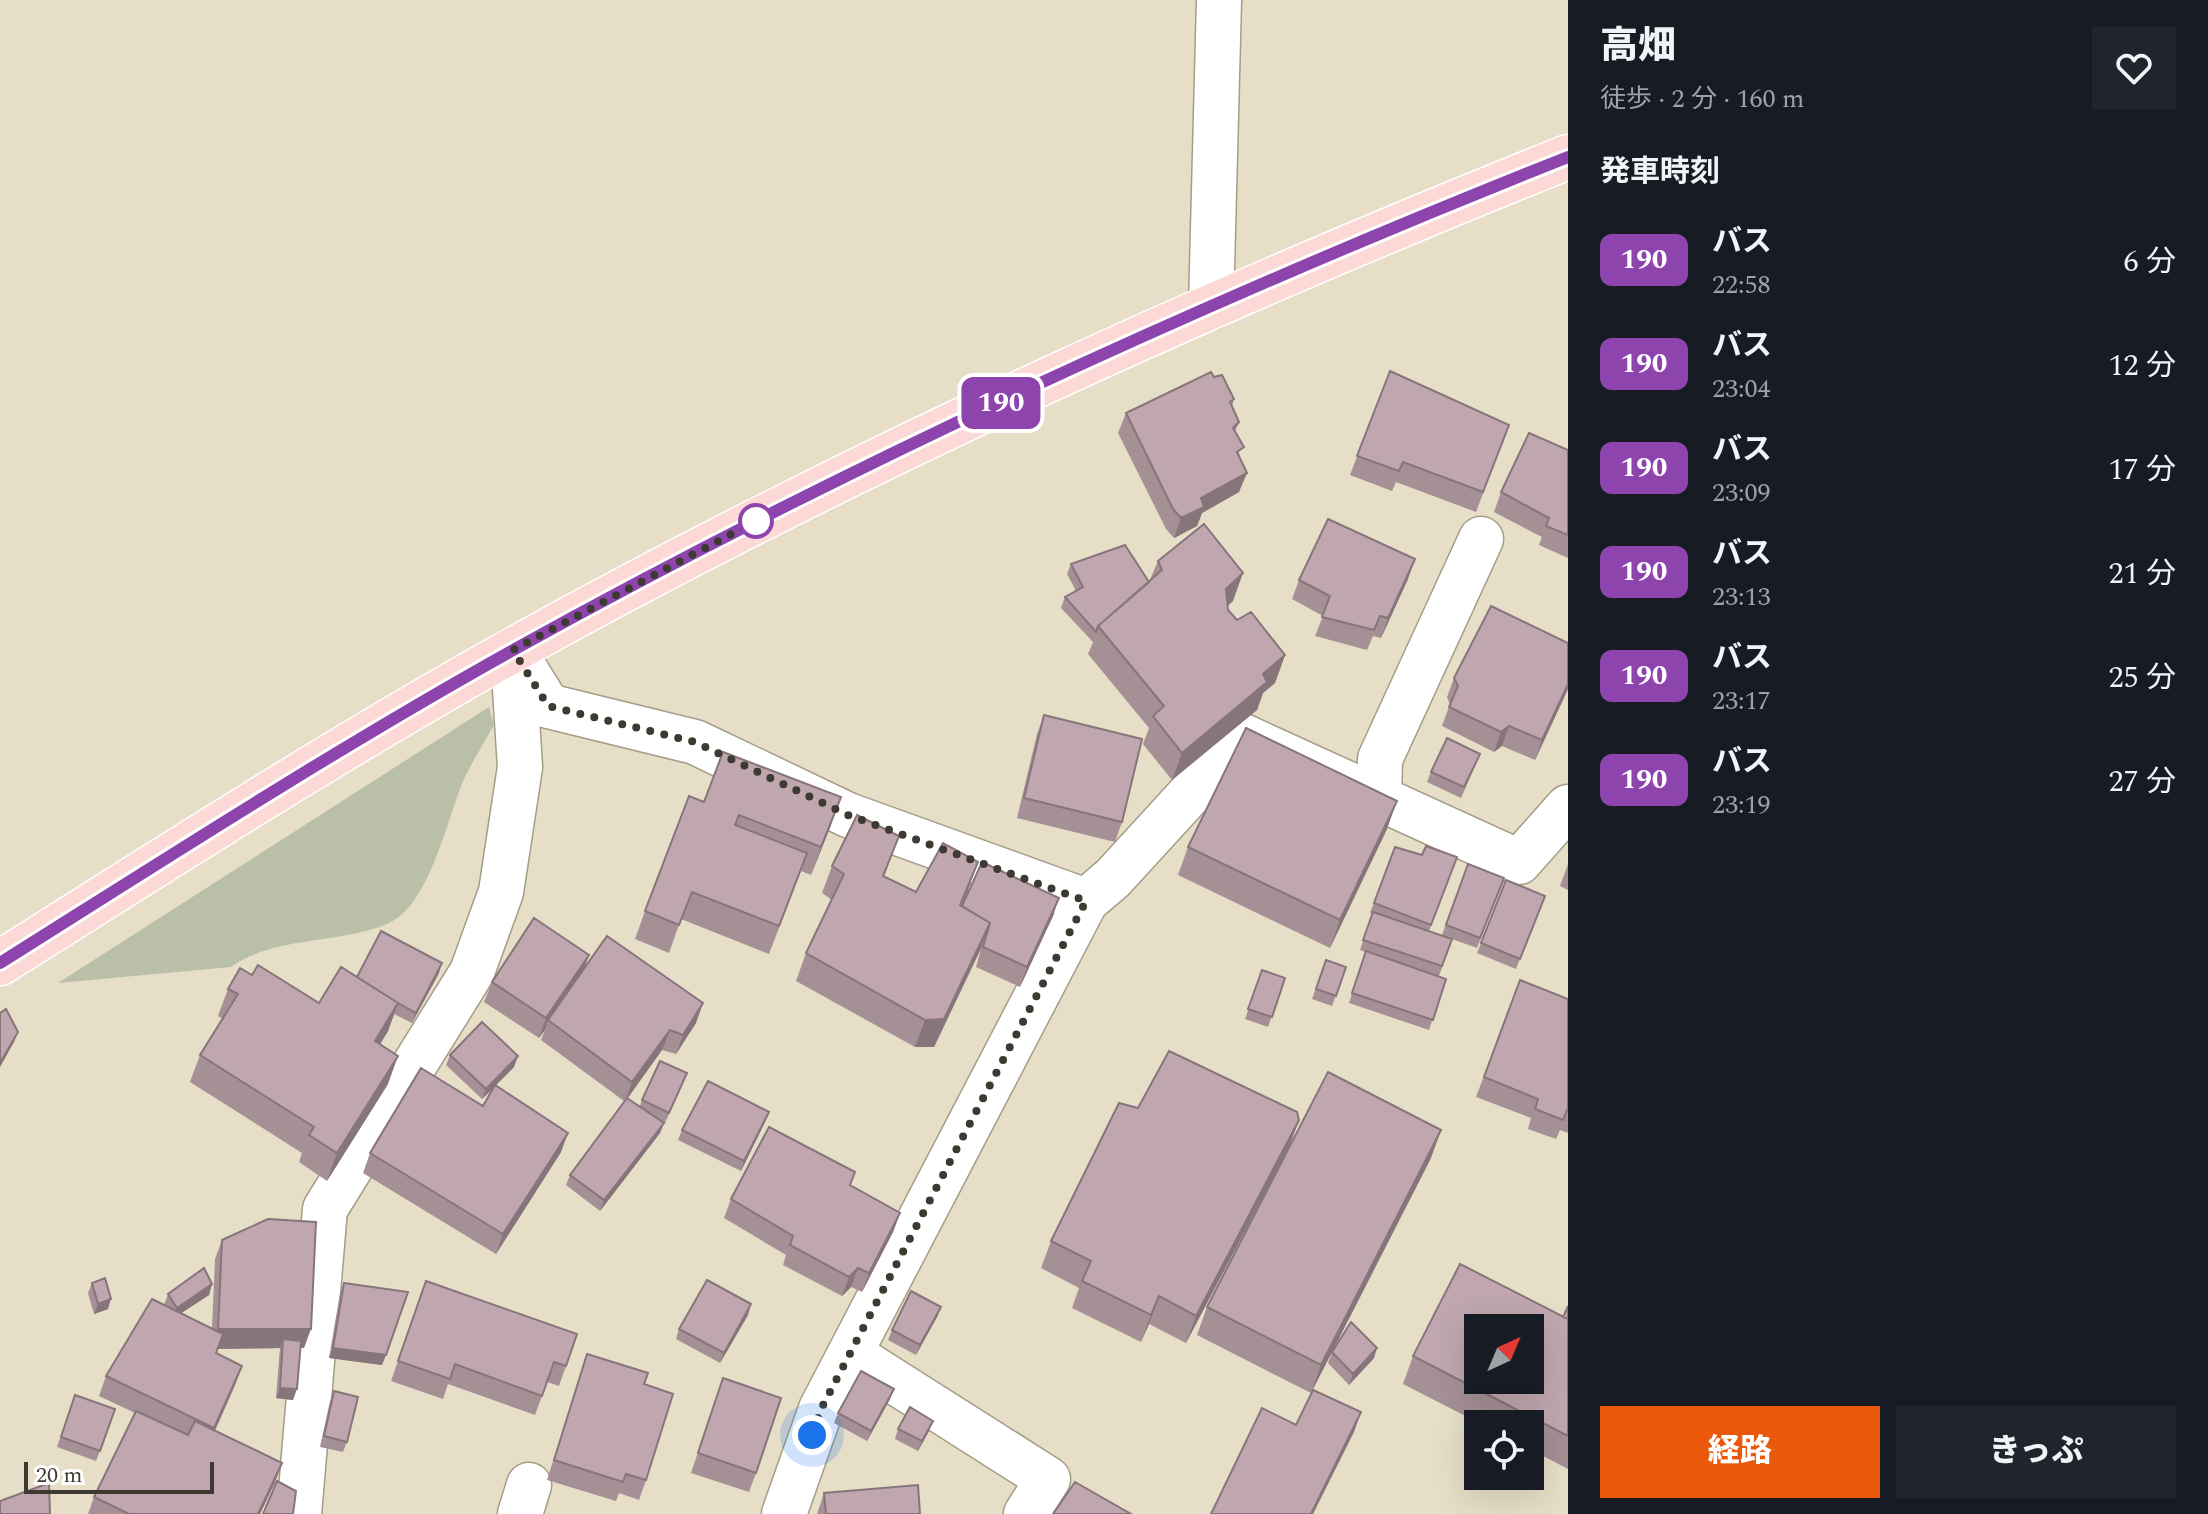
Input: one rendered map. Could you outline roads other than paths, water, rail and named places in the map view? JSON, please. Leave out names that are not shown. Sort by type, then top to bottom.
[{"type":"main road","points":[[0,963],[356,740],[513,650],[720,539],[941,431],[1211,307],[1370,236],[1568,157]]},
{"type":"street","points":[[1211,307],[1219,0]]},
{"type":"street","points":[[1379,800],[1380,759],[1481,539]]},
{"type":"street","points":[[513,650],[548,706],[695,742],[848,815],[1086,901]]},
{"type":"street","points":[[299,1514],[325,1209],[472,972],[501,892],[520,767],[513,650]]},
{"type":"street","points":[[784,1514],[821,1409],[1086,901],[1113,878],[1243,736],[1519,862],[1568,807]]},
{"type":"street","points":[[851,1354],[1048,1479],[1026,1514]]}]
